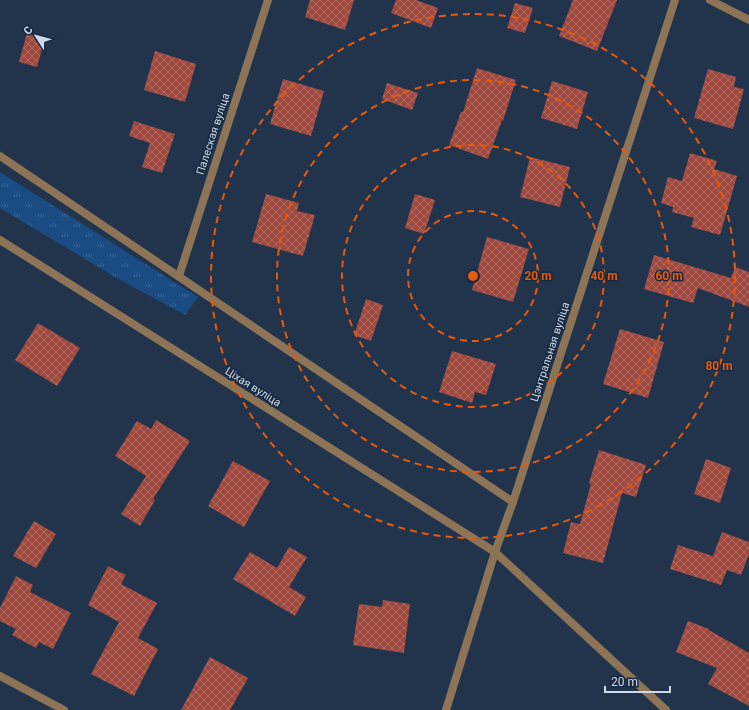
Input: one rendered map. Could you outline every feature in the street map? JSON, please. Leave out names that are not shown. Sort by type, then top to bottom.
[{"type":"street","name":"Палеская вуліца","points":[[179,276],[268,0]]},
{"type":"street","name":"Цэнтральная вуліца","points":[[446,710],[495,552],[513,502],[675,0]]},
{"type":"street","points":[[710,0],[749,20]]},
{"type":"street","points":[[0,156],[513,502]]},
{"type":"street","name":"Ціхая вуліца","points":[[0,240],[495,552],[666,710]]},
{"type":"street","points":[[0,676],[64,710]]},
{"type":"green space","points":[[0,172],[198,297],[185,315],[115,277],[0,208]]},
{"type":"building","points":[[310,0],[354,0],[345,30],[305,17]]},
{"type":"building","points":[[396,0],[416,0],[438,8],[431,28],[391,13]]},
{"type":"building","points":[[573,0],[617,0],[597,51],[559,36]]},
{"type":"building","points":[[515,3],[533,8],[525,33],[507,28]]},
{"type":"building","points":[[27,33],[45,38],[37,67],[19,62]]},
{"type":"building","points":[[155,51],[196,64],[185,102],[144,90]]},
{"type":"building","points":[[477,68],[516,80],[503,121],[502,120],[488,159],[449,145],[461,112],[463,112]]},
{"type":"building","points":[[708,69],[736,77],[734,87],[744,89],[733,129],[694,118]]},
{"type":"building","points":[[283,79],[324,91],[311,136],[270,124]]},
{"type":"building","points":[[552,81],[588,92],[577,129],[541,118]]},
{"type":"building","points":[[387,83],[418,93],[412,110],[382,99]]},
{"type":"building","points":[[134,121],[175,134],[162,173],[142,167],[150,143],[129,136]]},
{"type":"building","points":[[690,153],[717,161],[714,169],[737,176],[720,235],[691,227],[694,218],[672,212],[673,207],[661,203],[668,177],[682,181]]},
{"type":"building","points":[[530,157],[570,167],[560,207],[520,197]]},
{"type":"building","points":[[266,194],[299,203],[297,211],[315,215],[303,256],[252,242]]},
{"type":"building","points":[[415,194],[435,200],[424,234],[405,228]]},
{"type":"building","points":[[487,237],[529,249],[513,302],[472,290]]},
{"type":"building","points":[[654,255],[731,278],[735,267],[749,272],[749,307],[698,288],[693,303],[644,289]]},
{"type":"building","points":[[366,299],[383,305],[371,341],[354,335]]},
{"type":"building","points":[[38,323],[80,348],[57,386],[15,360]]},
{"type":"building","points":[[620,329],[664,342],[648,398],[603,384]]},
{"type":"building","points":[[452,351],[496,364],[486,395],[475,392],[472,403],[439,392]]},
{"type":"building","points":[[156,420],[190,441],[153,499],[155,500],[140,526],[121,514],[146,476],[115,456],[137,421],[151,429]]},
{"type":"building","points":[[599,450],[646,465],[636,497],[622,493],[603,563],[563,553],[571,522],[580,524],[591,484],[589,483]]},
{"type":"building","points":[[706,459],[731,468],[720,503],[694,494]]},
{"type":"building","points":[[233,461],[270,481],[244,527],[208,506]]},
{"type":"building","points":[[34,521],[56,534],[36,568],[13,556]]},
{"type":"building","points":[[722,532],[749,542],[749,554],[741,575],[727,570],[721,585],[670,569],[678,545],[713,556]]},
{"type":"building","points":[[289,547],[307,557],[289,587],[306,597],[295,616],[233,579],[250,552],[277,568]]},
{"type":"building","points":[[108,566],[126,575],[121,584],[157,603],[138,638],[158,649],[134,696],[91,674],[119,622],[88,605]]},
{"type":"building","points":[[16,576],[33,585],[30,592],[71,613],[53,649],[39,642],[36,648],[12,635],[16,629],[0,621],[0,608]]},
{"type":"building","points":[[383,600],[410,604],[404,653],[353,645],[359,604],[382,607]]},
{"type":"building","points":[[688,621],[709,629],[749,653],[749,706],[708,684],[717,668],[676,652]]},
{"type":"building","points":[[210,657],[248,678],[230,710],[181,710]]}]
